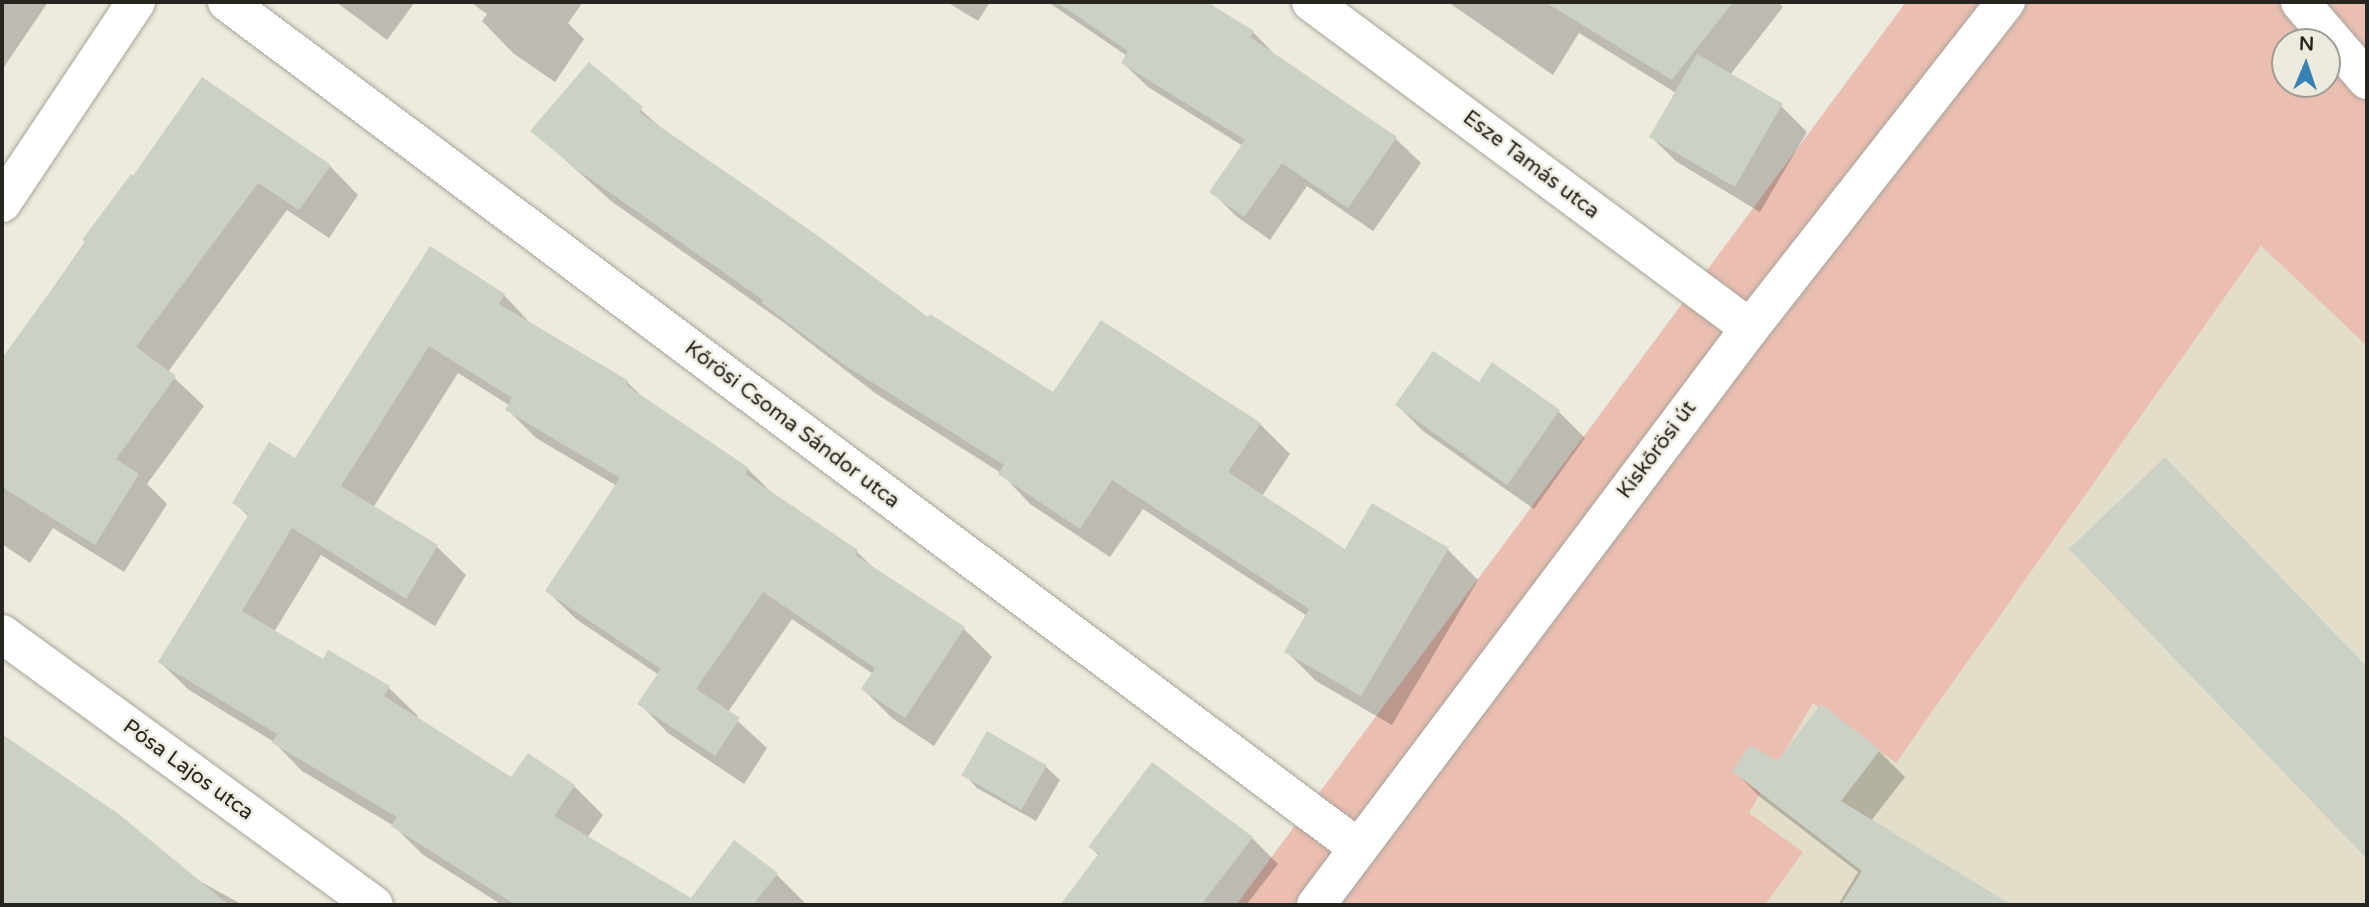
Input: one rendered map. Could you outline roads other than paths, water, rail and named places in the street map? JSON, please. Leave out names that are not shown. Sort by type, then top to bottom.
[{"type":"street","points":[[2,203],[136,2]]},
{"type":"street","name":"Kőrösi Csoma Sándor utca","points":[[226,2],[1357,847]]},
{"type":"street","name":"Esze Tamás utca","points":[[1311,2],[1750,328]]},
{"type":"street","name":"Kiskőrösi út","points":[[1316,905],[1750,328],[2006,2]]},
{"type":"street","points":[[2300,2],[2367,80]]},
{"type":"street","name":"Pósa Lajos utca","points":[[2,634],[374,905]]}]
